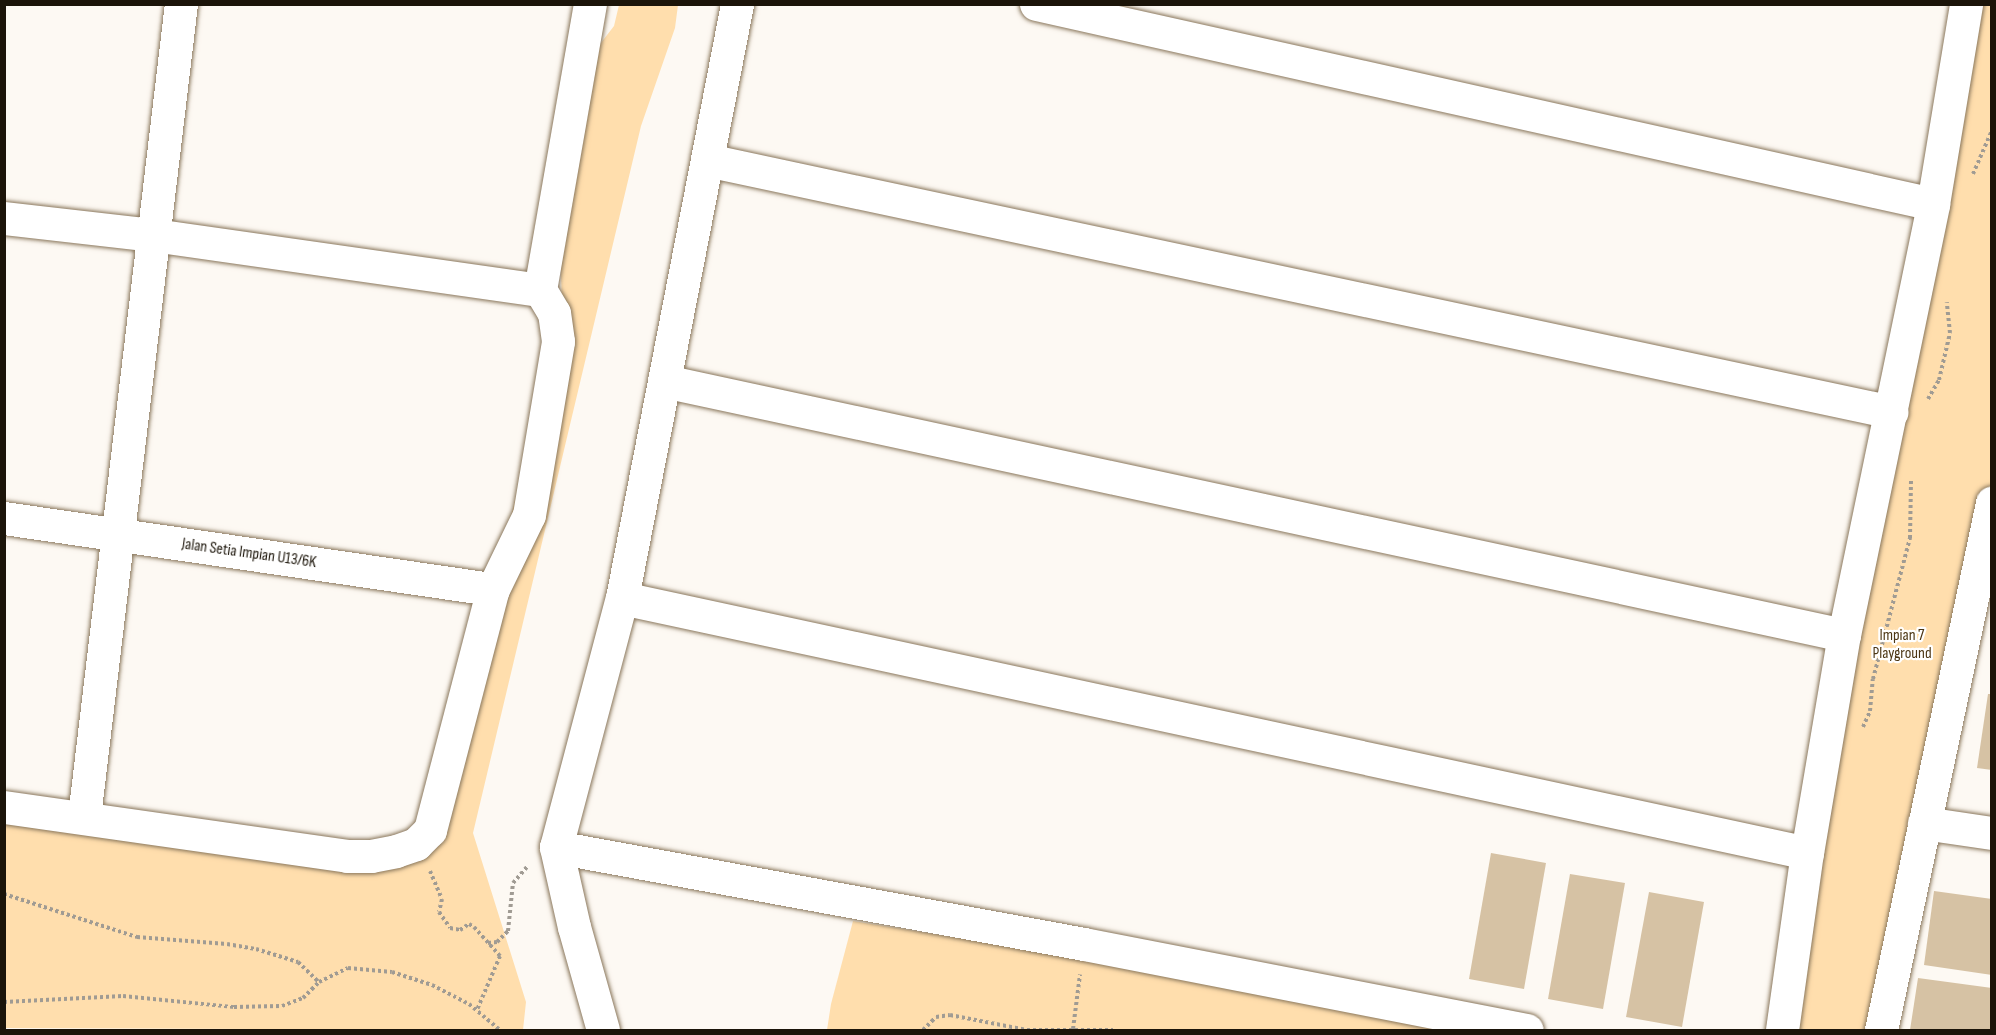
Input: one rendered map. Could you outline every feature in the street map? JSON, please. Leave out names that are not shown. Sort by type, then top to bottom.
[{"type":"street","points":[[84,817],[181,4]]},
{"type":"street","points":[[4,807],[347,856],[371,856],[416,844],[430,830],[493,590],[529,515],[558,341],[554,313],[540,290],[590,4]]},
{"type":"street","points":[[603,1030],[574,927],[556,847],[622,598],[737,4]]},
{"type":"street","points":[[1036,4],[1933,204]]},
{"type":"street","points":[[1782,1030],[1807,853],[1844,635],[1892,412],[1933,204],[1966,4]]},
{"type":"street","points":[[707,160],[1892,412]]},
{"type":"street","points":[[4,218],[153,235],[540,290]]},
{"type":"street","points":[[664,381],[1844,635]]},
{"type":"street","points":[[1881,1030],[1924,823],[1988,543],[1992,504]]},
{"type":"street","name":"Jalan Setia Impian U13/6K","points":[[4,518],[493,590]]},
{"type":"street","points":[[622,598],[1807,853]]},
{"type":"street","points":[[1924,823],[1992,832]]},
{"type":"street","points":[[556,847],[1084,944],[1527,1030]]},
{"type":"path","points":[[1968,183],[1992,130]]},
{"type":"path","points":[[1924,405],[1938,380],[1950,333],[1947,300]]},
{"type":"path","points":[[1860,732],[1870,711],[1873,679],[1910,538],[1912,490],[1910,470]]},
{"type":"path","points":[[416,844],[439,888],[442,899],[440,912],[450,928],[460,930],[469,924],[500,956],[477,1010]]},
{"type":"path","points":[[487,943],[497,942],[508,931],[513,883],[528,866],[556,847]]},
{"type":"path","points":[[4,894],[137,937],[227,944],[256,949],[298,962],[319,982]]},
{"type":"path","points":[[1074,1029],[1084,944]]},
{"type":"path","points":[[4,1002],[123,996],[234,1007],[282,1006],[303,998],[319,982],[348,968],[392,972],[432,985],[477,1010],[500,1030]]},
{"type":"path","points":[[922,1030],[936,1017],[950,1015],[1027,1030],[1113,1030]]},
{"type":"green space","points":[[619,5],[678,5],[675,28],[641,126],[473,833],[526,1002],[523,1030],[5,1028],[5,824],[354,870],[411,842],[505,541],[562,306],[560,242],[597,48],[614,26]]},
{"type":"green space","name":"Impian 7 Playground","points":[[1966,5],[1991,5],[1991,502],[1881,1030],[1782,1030]]},
{"type":"green space","points":[[853,921],[1512,1030],[827,1030],[831,1004]]},
{"type":"building","points":[[1988,694],[1992,694],[1992,770],[1977,768]]},
{"type":"building","points":[[1491,853],[1546,863],[1524,989],[1469,979]]},
{"type":"building","points":[[1570,874],[1625,883],[1603,1009],[1548,999]]},
{"type":"building","points":[[1934,891],[1992,899],[1992,975],[1924,965]]},
{"type":"building","points":[[1649,892],[1704,902],[1682,1027],[1626,1017]]},
{"type":"building","points":[[1918,978],[1992,988],[1992,1030],[1910,1030]]}]
